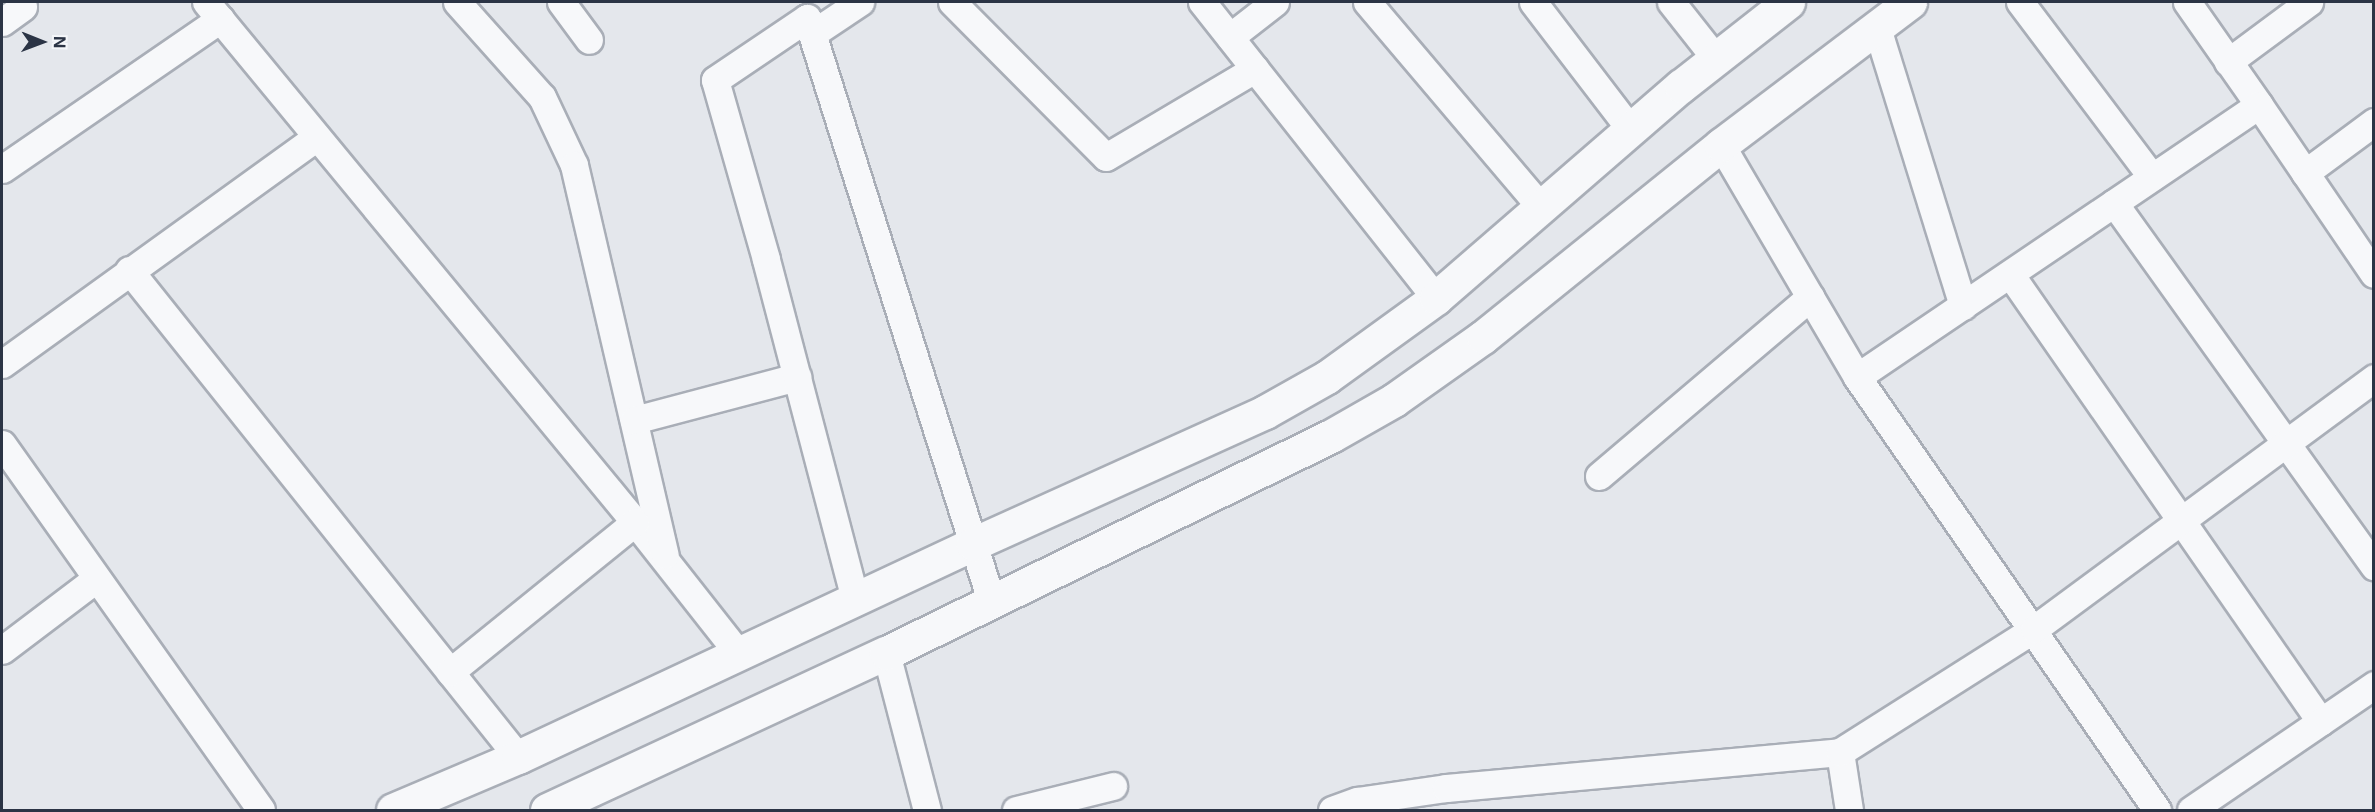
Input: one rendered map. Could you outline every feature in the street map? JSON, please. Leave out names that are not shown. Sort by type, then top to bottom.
[{"type":"street","points":[[457,2],[542,97],[574,165],[667,562]]},
{"type":"street","points":[[561,2],[589,40]]},
{"type":"street","points":[[855,599],[797,377],[715,80],[804,18],[860,2]]},
{"type":"street","points":[[952,2],[1106,157],[1255,69]]},
{"type":"street","points":[[1202,2],[1436,298]]},
{"type":"street","points":[[1230,37],[1275,2]]},
{"type":"street","points":[[1367,2],[1541,207]]},
{"type":"street","points":[[1533,2],[1631,130]]},
{"type":"street","points":[[1671,2],[1716,59]]},
{"type":"street","points":[[393,810],[519,757],[973,544],[1265,412],[1326,377],[1436,298],[1631,130],[1788,2]]},
{"type":"street","points":[[547,810],[886,653],[1331,436],[1394,400],[1483,337],[1721,145],[1910,2]]},
{"type":"street","points":[[2020,2],[2152,177]]},
{"type":"street","points":[[2187,2],[2373,274]]},
{"type":"street","points":[[2229,62],[2309,2]]},
{"type":"street","points":[[2,169],[213,10],[635,522],[739,654]]},
{"type":"street","points":[[804,18],[991,600]]},
{"type":"street","points":[[1877,28],[1963,306]]},
{"type":"street","points":[[1857,377],[2259,105]]},
{"type":"street","points":[[2305,173],[2373,122]]},
{"type":"street","points":[[2,364],[317,136]]},
{"type":"street","points":[[1721,145],[1857,377],[2034,629],[2157,810]]},
{"type":"street","points":[[2114,203],[2373,566]]},
{"type":"street","points":[[129,270],[519,757]]},
{"type":"street","points":[[2010,274],[2321,722]]},
{"type":"street","points":[[1599,476],[1810,297]]},
{"type":"street","points":[[634,420],[797,377]]},
{"type":"street","points":[[1332,810],[1357,801],[1447,799],[1840,752],[2034,629],[2373,378]]},
{"type":"street","points":[[2,444],[261,810]]},
{"type":"street","points":[[450,672],[635,522]]},
{"type":"street","points":[[2,650],[96,579]]},
{"type":"street","points":[[886,653],[927,810]]},
{"type":"street","points":[[2191,810],[2373,686]]},
{"type":"street","points":[[1840,752],[1849,810]]},
{"type":"street","points":[[1016,810],[1113,786]]}]
